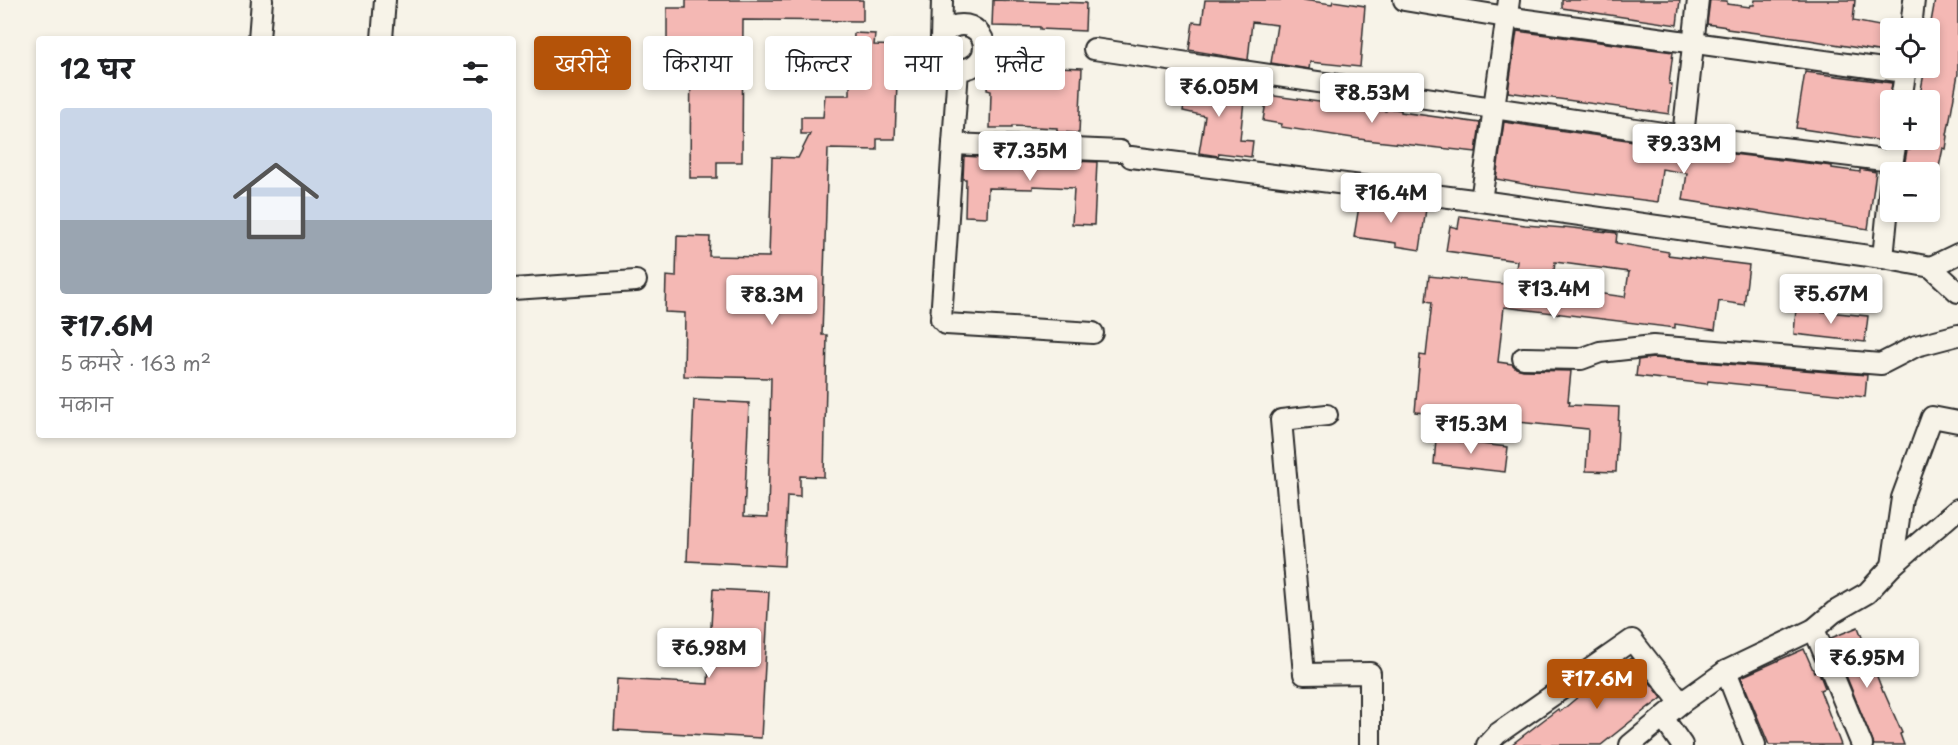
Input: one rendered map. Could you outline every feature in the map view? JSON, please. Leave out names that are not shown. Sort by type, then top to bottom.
[{"type":"street","points":[[259,36],[262,0]]},
{"type":"street","points":[[382,36],[385,0]]},
{"type":"street","points":[[940,36],[942,0]]},
{"type":"street","points":[[1404,0],[1508,9],[1692,44],[1880,67]]},
{"type":"street","points":[[1683,136],[1698,0]]},
{"type":"street","points":[[1912,18],[1914,0]]},
{"type":"street","points":[[1481,201],[1508,9]]},
{"type":"street","points":[[944,36],[949,29],[956,26],[970,27],[980,36],[983,50],[977,63],[963,69]]},
{"type":"street","points":[[1094,49],[1880,165]]},
{"type":"street","points":[[957,90],[941,320],[946,324],[1092,333]]},
{"type":"street","points":[[953,144],[1125,154],[1481,201],[1883,258],[1931,267],[1958,292]]},
{"type":"street","points":[[1883,258],[1886,222]]},
{"type":"street","points":[[1931,267],[1958,254]]},
{"type":"street","points":[[516,290],[636,281]]},
{"type":"street","points":[[1523,358],[1581,359],[1600,352],[1653,346],[1881,364],[1916,346],[1958,335]]},
{"type":"street","points":[[1327,415],[1281,420],[1304,674],[1370,673],[1370,745]]},
{"type":"street","points":[[1892,566],[1902,498],[1932,417],[1958,422]]},
{"type":"street","points":[[1630,745],[1681,703],[1726,671],[1814,629],[1834,612],[1867,593],[1892,566],[1958,509]]},
{"type":"street","points":[[1814,629],[1862,745]]},
{"type":"street","points":[[1487,745],[1497,734],[1632,640],[1681,703]]},
{"type":"street","points":[[1726,671],[1755,745]]},
{"type":"street","points":[[1663,718],[1682,745]]},
{"type":"building","points":[[686,0],[863,0],[863,21],[743,20],[743,36],[667,36],[667,8],[686,8]]},
{"type":"building","points":[[993,0],[1086,3],[1085,31],[992,26]]},
{"type":"building","points":[[1205,0],[1303,0],[1332,4],[1333,1],[1365,6],[1360,67],[1310,62],[1309,69],[1271,63],[1277,25],[1252,22],[1248,60],[1189,50],[1193,22],[1202,23]]},
{"type":"building","points":[[1562,0],[1680,0],[1677,25],[1562,8]]},
{"type":"building","points":[[1710,0],[1727,1],[1727,4],[1750,7],[1754,5],[1755,0],[1855,0],[1853,21],[1880,26],[1880,51],[1727,29],[1727,27],[1707,24]]},
{"type":"building","points":[[1935,0],[1958,0],[1958,74],[1946,149],[1943,148],[1940,162],[1905,162],[1907,150],[1940,150],[1940,90],[1921,90],[1923,78],[1940,78],[1940,18],[1932,18]]},
{"type":"building","points":[[1517,31],[1673,52],[1669,84],[1672,84],[1669,114],[1508,92]]},
{"type":"building","points":[[854,33],[875,34],[874,45],[884,45],[884,90],[897,90],[895,139],[877,139],[877,150],[828,149],[822,335],[827,335],[824,477],[800,476],[800,497],[787,496],[784,566],[687,561],[694,400],[749,403],[744,516],[768,517],[771,378],[684,376],[685,313],[665,312],[666,276],[676,277],[677,236],[710,237],[709,256],[769,257],[772,157],[798,158],[810,134],[801,134],[801,117],[823,117],[825,95],[850,95],[850,90],[872,90],[872,36],[854,36]]},
{"type":"building","points":[[1065,67],[1082,68],[1079,133],[1057,132],[1057,128],[1012,126],[1012,128],[990,128],[991,91],[987,90],[1065,90]]},
{"type":"building","points":[[1805,72],[1892,83],[1891,90],[1880,90],[1880,141],[1796,128]]},
{"type":"building","points":[[1188,80],[1245,90],[1240,140],[1253,141],[1251,157],[1199,153],[1205,116],[1183,111]]},
{"type":"building","points":[[691,90],[743,90],[742,162],[717,162],[717,178],[690,178]]},
{"type":"building","points":[[1267,95],[1386,111],[1387,108],[1480,123],[1476,152],[1366,140],[1281,127],[1282,124],[1263,121]]},
{"type":"building","points":[[1504,122],[1682,148],[1832,166],[1832,168],[1860,172],[1860,169],[1876,172],[1868,229],[1683,200],[1687,173],[1662,169],[1658,202],[1496,179]]},
{"type":"building","points":[[964,156],[1048,162],[1048,160],[1097,162],[1094,225],[1072,224],[1074,188],[1033,186],[1033,189],[988,188],[987,217],[965,216]]},
{"type":"building","points":[[1360,200],[1426,209],[1420,250],[1396,246],[1396,243],[1354,237]]},
{"type":"building","points":[[1460,216],[1525,225],[1617,233],[1616,243],[1669,252],[1668,255],[1749,265],[1744,305],[1719,301],[1715,330],[1675,324],[1675,328],[1504,307],[1498,362],[1512,364],[1523,370],[1571,371],[1569,405],[1619,407],[1616,472],[1586,471],[1588,429],[1415,412],[1420,355],[1426,356],[1432,302],[1426,301],[1429,276],[1514,285],[1517,261],[1446,251],[1450,226],[1458,228]],"holes":[[[1555,262],[1629,272],[1625,297],[1552,287]]]},
{"type":"building","points":[[1796,309],[1868,316],[1865,342],[1794,334]]},
{"type":"building","points":[[1653,358],[1867,375],[1865,397],[1636,376],[1638,360]]},
{"type":"building","points":[[1436,439],[1508,447],[1505,472],[1434,464]]},
{"type":"building","points":[[713,589],[769,592],[761,738],[614,730],[617,679],[708,684]]},
{"type":"building","points":[[1858,627],[1883,692],[1902,733],[1900,734],[1904,745],[1874,745],[1831,638]]},
{"type":"building","points":[[1804,649],[1814,672],[1818,670],[1825,688],[1820,690],[1841,745],[1769,745],[1741,677]]},
{"type":"building","points":[[1631,658],[1662,698],[1601,745],[1511,745],[1558,709],[1560,712],[1586,690],[1584,688]]}]
